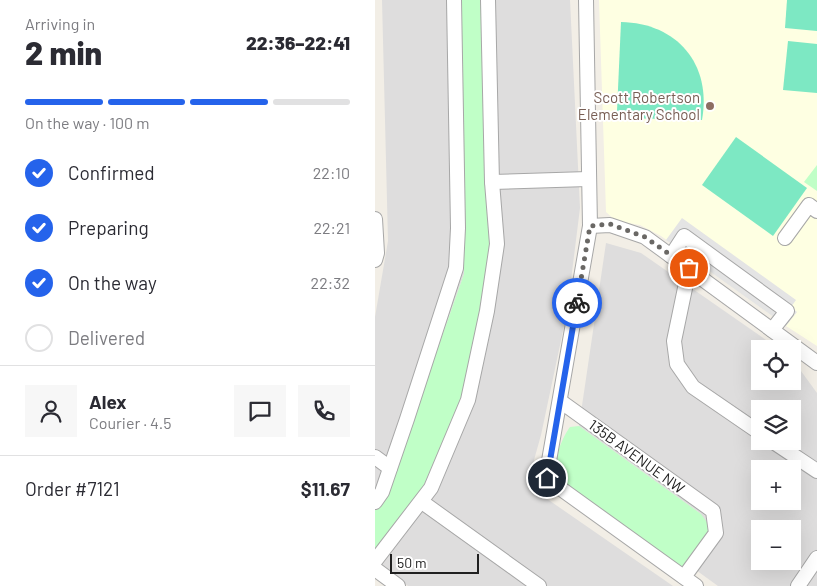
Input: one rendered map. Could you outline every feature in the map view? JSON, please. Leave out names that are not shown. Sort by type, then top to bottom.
[{"type":"street","points":[[375,502],[382,492],[456,268],[458,228],[454,0]]},
{"type":"street","points":[[375,561],[431,488],[468,400],[487,311],[497,244],[492,182],[488,0]]},
{"type":"street","points":[[587,0],[590,226],[547,478],[695,586]]},
{"type":"street","points":[[492,182],[589,179]]},
{"type":"street","points":[[785,238],[809,205],[817,211]]},
{"type":"street","points":[[375,219],[377,253],[375,260]]},
{"type":"street","points":[[590,226],[610,224],[645,237],[817,363]]},
{"type":"street","points":[[671,256],[684,236],[787,310],[773,330]]},
{"type":"street","points":[[689,268],[674,341],[677,364],[693,387],[751,427]]},
{"type":"street","name":"135B AVENUE NW","points":[[560,401],[713,511],[716,533],[684,578]]},
{"type":"street","points":[[785,450],[817,472]]},
{"type":"street","points":[[375,458],[390,468]]},
{"type":"street","points":[[421,502],[539,586]]},
{"type":"street","points":[[798,586],[817,558]]},
{"type":"street","points":[[375,569],[398,586]]},
{"type":"shaded area","points":[[382,0],[461,0],[464,274],[389,487],[375,509],[375,317],[388,241]]},
{"type":"shaded area","points":[[492,0],[570,0],[580,208],[567,312],[541,435],[527,485],[673,586],[408,586],[375,562],[461,399]]},
{"type":"shaded area","name":"Scott Robertson Elementary School","points":[[599,0],[817,0],[817,346],[786,326],[661,236],[640,225],[616,221],[606,212]]},
{"type":"shaded area","points":[[682,218],[796,300],[791,307],[797,312],[786,326],[666,240]]},
{"type":"shaded area","points":[[606,243],[641,253],[766,340],[751,340],[751,390],[801,390],[801,371],[817,393],[817,586],[718,586],[689,565],[701,514],[579,426]]},
{"type":"green space","points":[[461,0],[492,0],[491,231],[484,301],[461,399],[422,489],[375,555],[375,509],[389,487],[464,274]]},
{"type":"green space","points":[[787,0],[817,0],[817,31],[785,28]]},
{"type":"green space","points":[[621,22],[641,24],[659,30],[674,39],[686,50],[696,65],[701,81],[704,100],[702,120],[624,118],[617,111]]},
{"type":"green space","points":[[788,41],[817,44],[817,93],[783,90]]},
{"type":"green space","points":[[736,137],[807,188],[773,236],[702,185]]},
{"type":"green space","points":[[817,165],[817,191],[804,182]]},
{"type":"green space","points":[[579,426],[701,514],[709,525],[707,539],[684,568],[678,566],[563,483],[559,478],[555,468],[561,443],[570,427]]},
{"type":"way so far","points":[[577,303],[590,226],[610,224],[645,237],[689,268]]},
{"type":"place","name":"Scott Robertson Elementary School","points":[[710,106]]},
{"type":"route","points":[[547,478],[577,303]]}]
